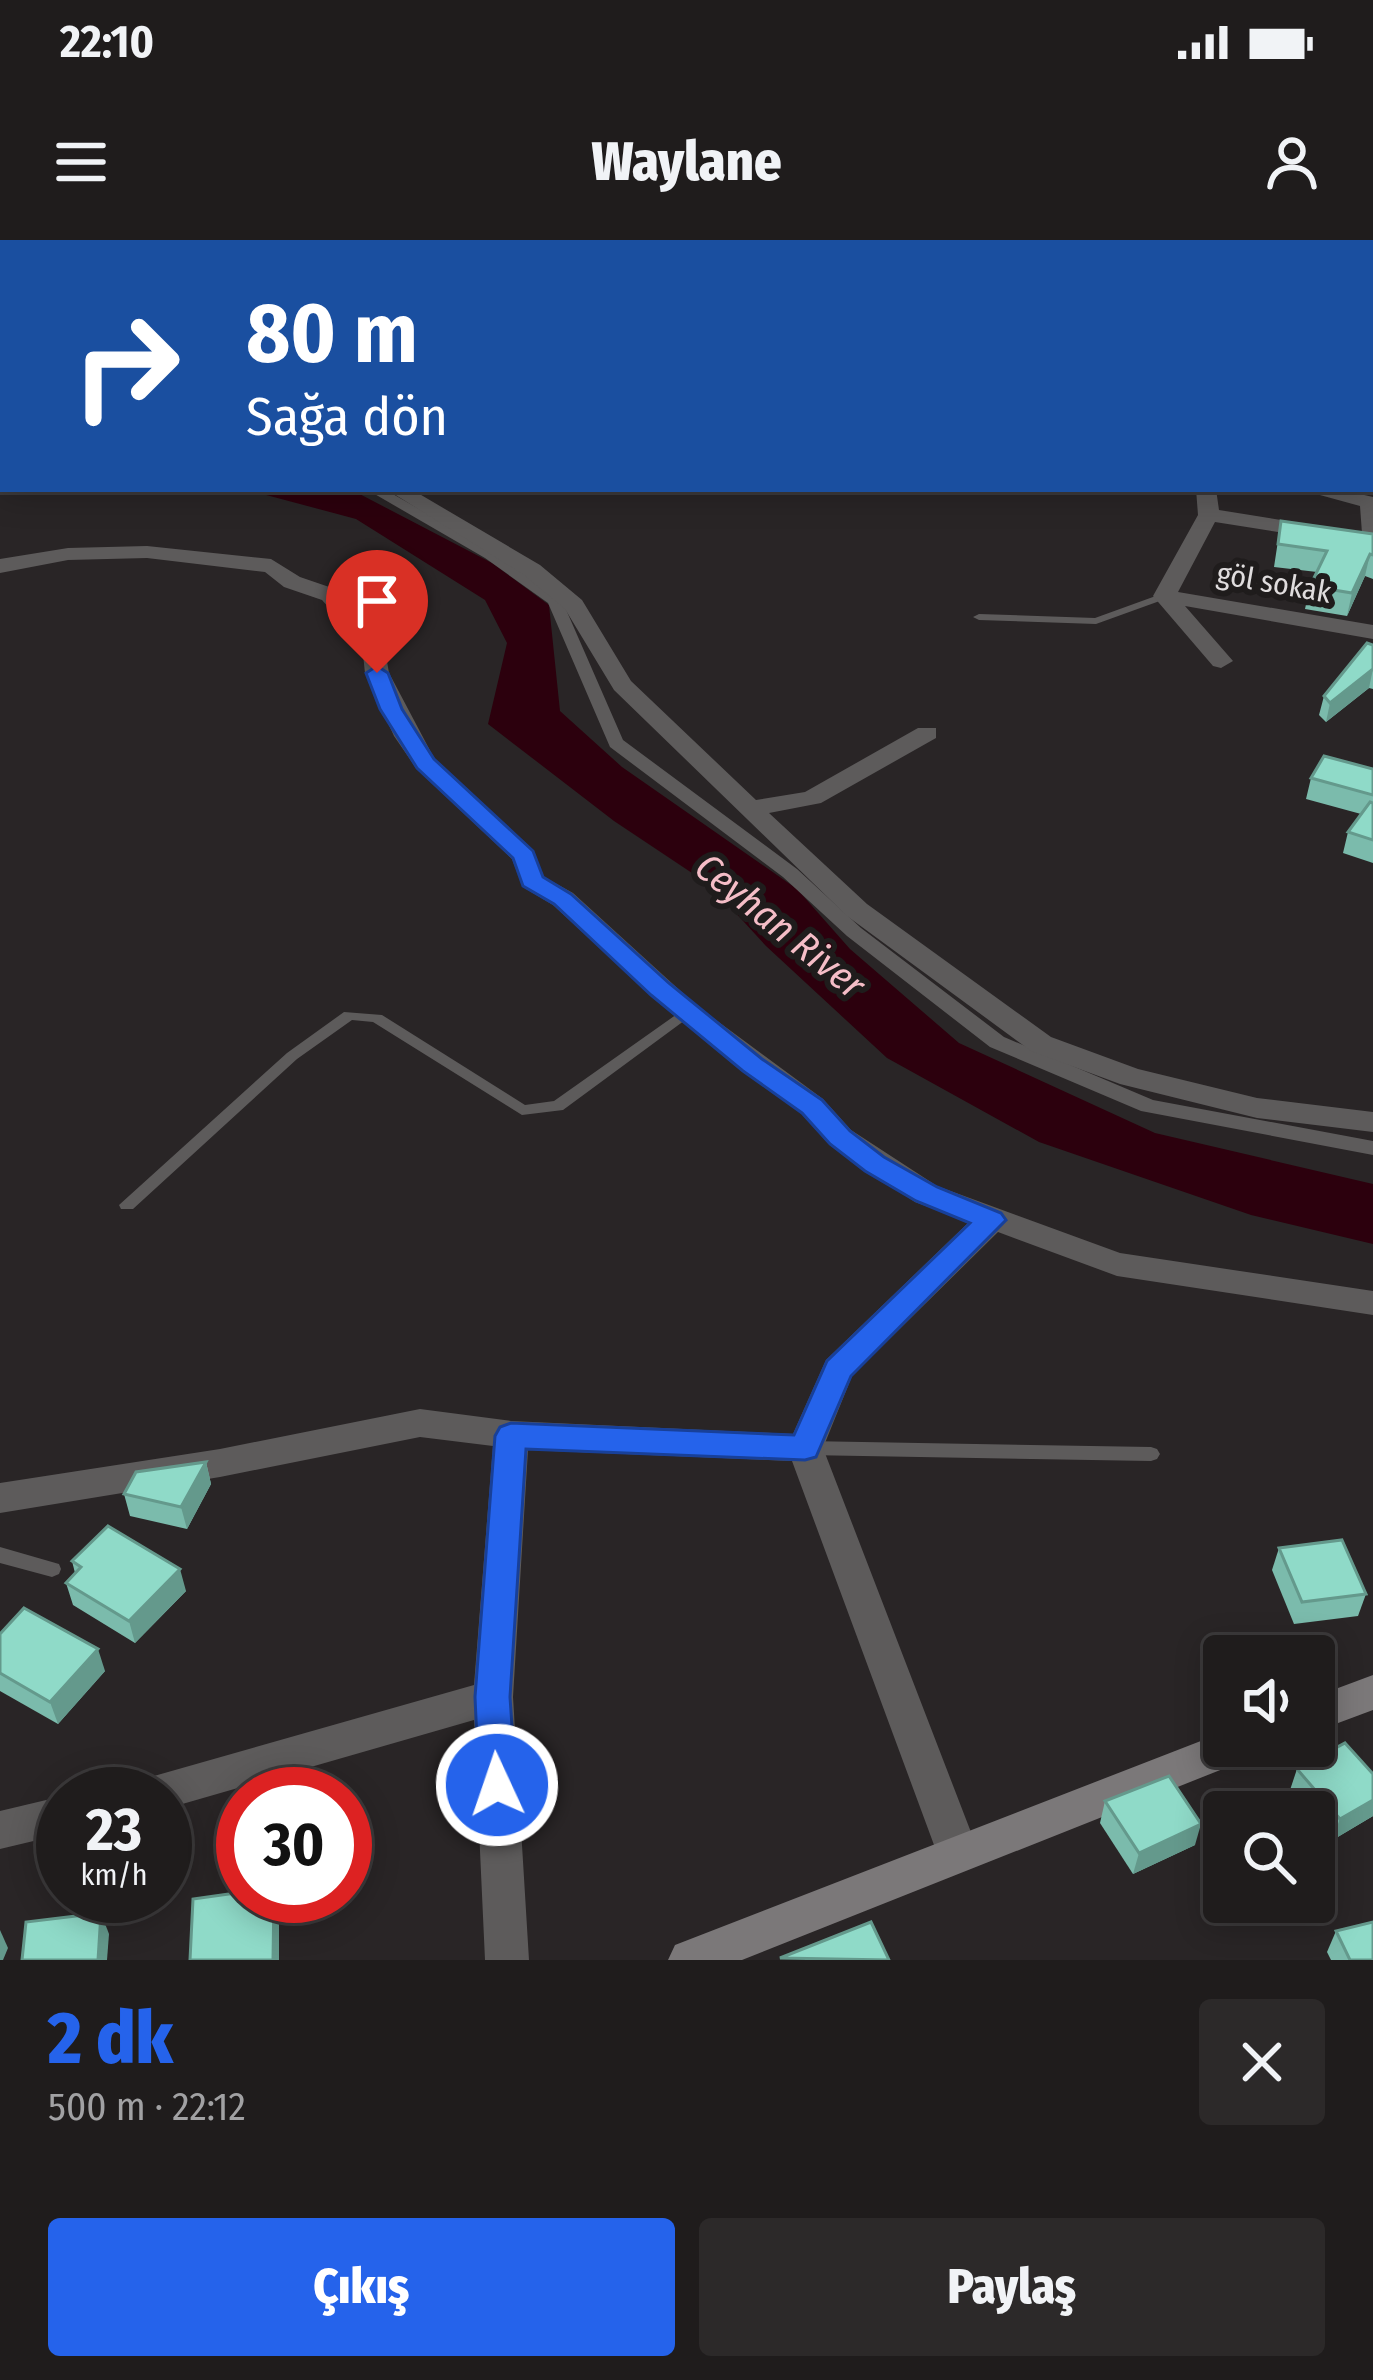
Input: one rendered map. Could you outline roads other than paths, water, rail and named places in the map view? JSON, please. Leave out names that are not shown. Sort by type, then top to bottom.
[{"type":"main road","points":[[1335,1707],[1373,1692]]},
{"type":"main road","points":[[690,1960],[1203,1758]]},
{"type":"street","points":[[378,492],[490,555],[555,601],[616,743],[790,873],[854,932],[997,1042],[1148,1106],[1373,1148]]},
{"type":"street","points":[[401,492],[532,570],[574,605],[622,685],[857,910],[1041,1044],[1130,1077],[1257,1108],[1373,1122]]},
{"type":"street","points":[[1206,492],[1209,515],[1164,596],[1221,661]]},
{"type":"street","points":[[1209,515],[1373,538],[1372,501],[1324,492]]},
{"type":"street","points":[[0,566],[68,554],[147,552],[271,566],[292,582],[330,596],[373,644],[377,673],[391,709],[425,763],[524,856],[532,881],[563,899],[687,1012],[812,1106],[874,1164],[926,1194],[1118,1264],[1373,1303]]},
{"type":"street","name":"göl sokak","points":[[1164,596],[1373,632]]},
{"type":"street","points":[[750,809],[812,798],[927,733]]},
{"type":"street","points":[[958,1853],[805,1448],[838,1369],[991,1220]]},
{"type":"street","points":[[0,1498],[220,1463],[420,1423],[511,1436],[805,1448]]},
{"type":"street","points":[[507,1960],[493,1697],[511,1436]]},
{"type":"street","points":[[192,1783],[493,1697]]},
{"type":"street","points":[[0,1830],[36,1821]]},
{"type":"lane","points":[[979,617],[1096,621],[1164,596]]},
{"type":"lane","points":[[127,1205],[292,1056],[349,1015],[377,1018],[522,1110],[558,1106],[687,1012]]},
{"type":"lane","points":[[805,1448],[1151,1454]]},
{"type":"lane","points":[[0,1555],[52,1569]]},
{"type":"water","name":"Ceyhan River","points":[[255,492],[356,492],[492,563],[549,605],[560,711],[622,767],[797,889],[850,949],[959,1043],[1155,1133],[1373,1184],[1373,1244],[1251,1215],[1039,1142],[887,1058],[766,946],[710,885],[614,821],[488,724],[507,643],[485,600],[356,519]]}]
